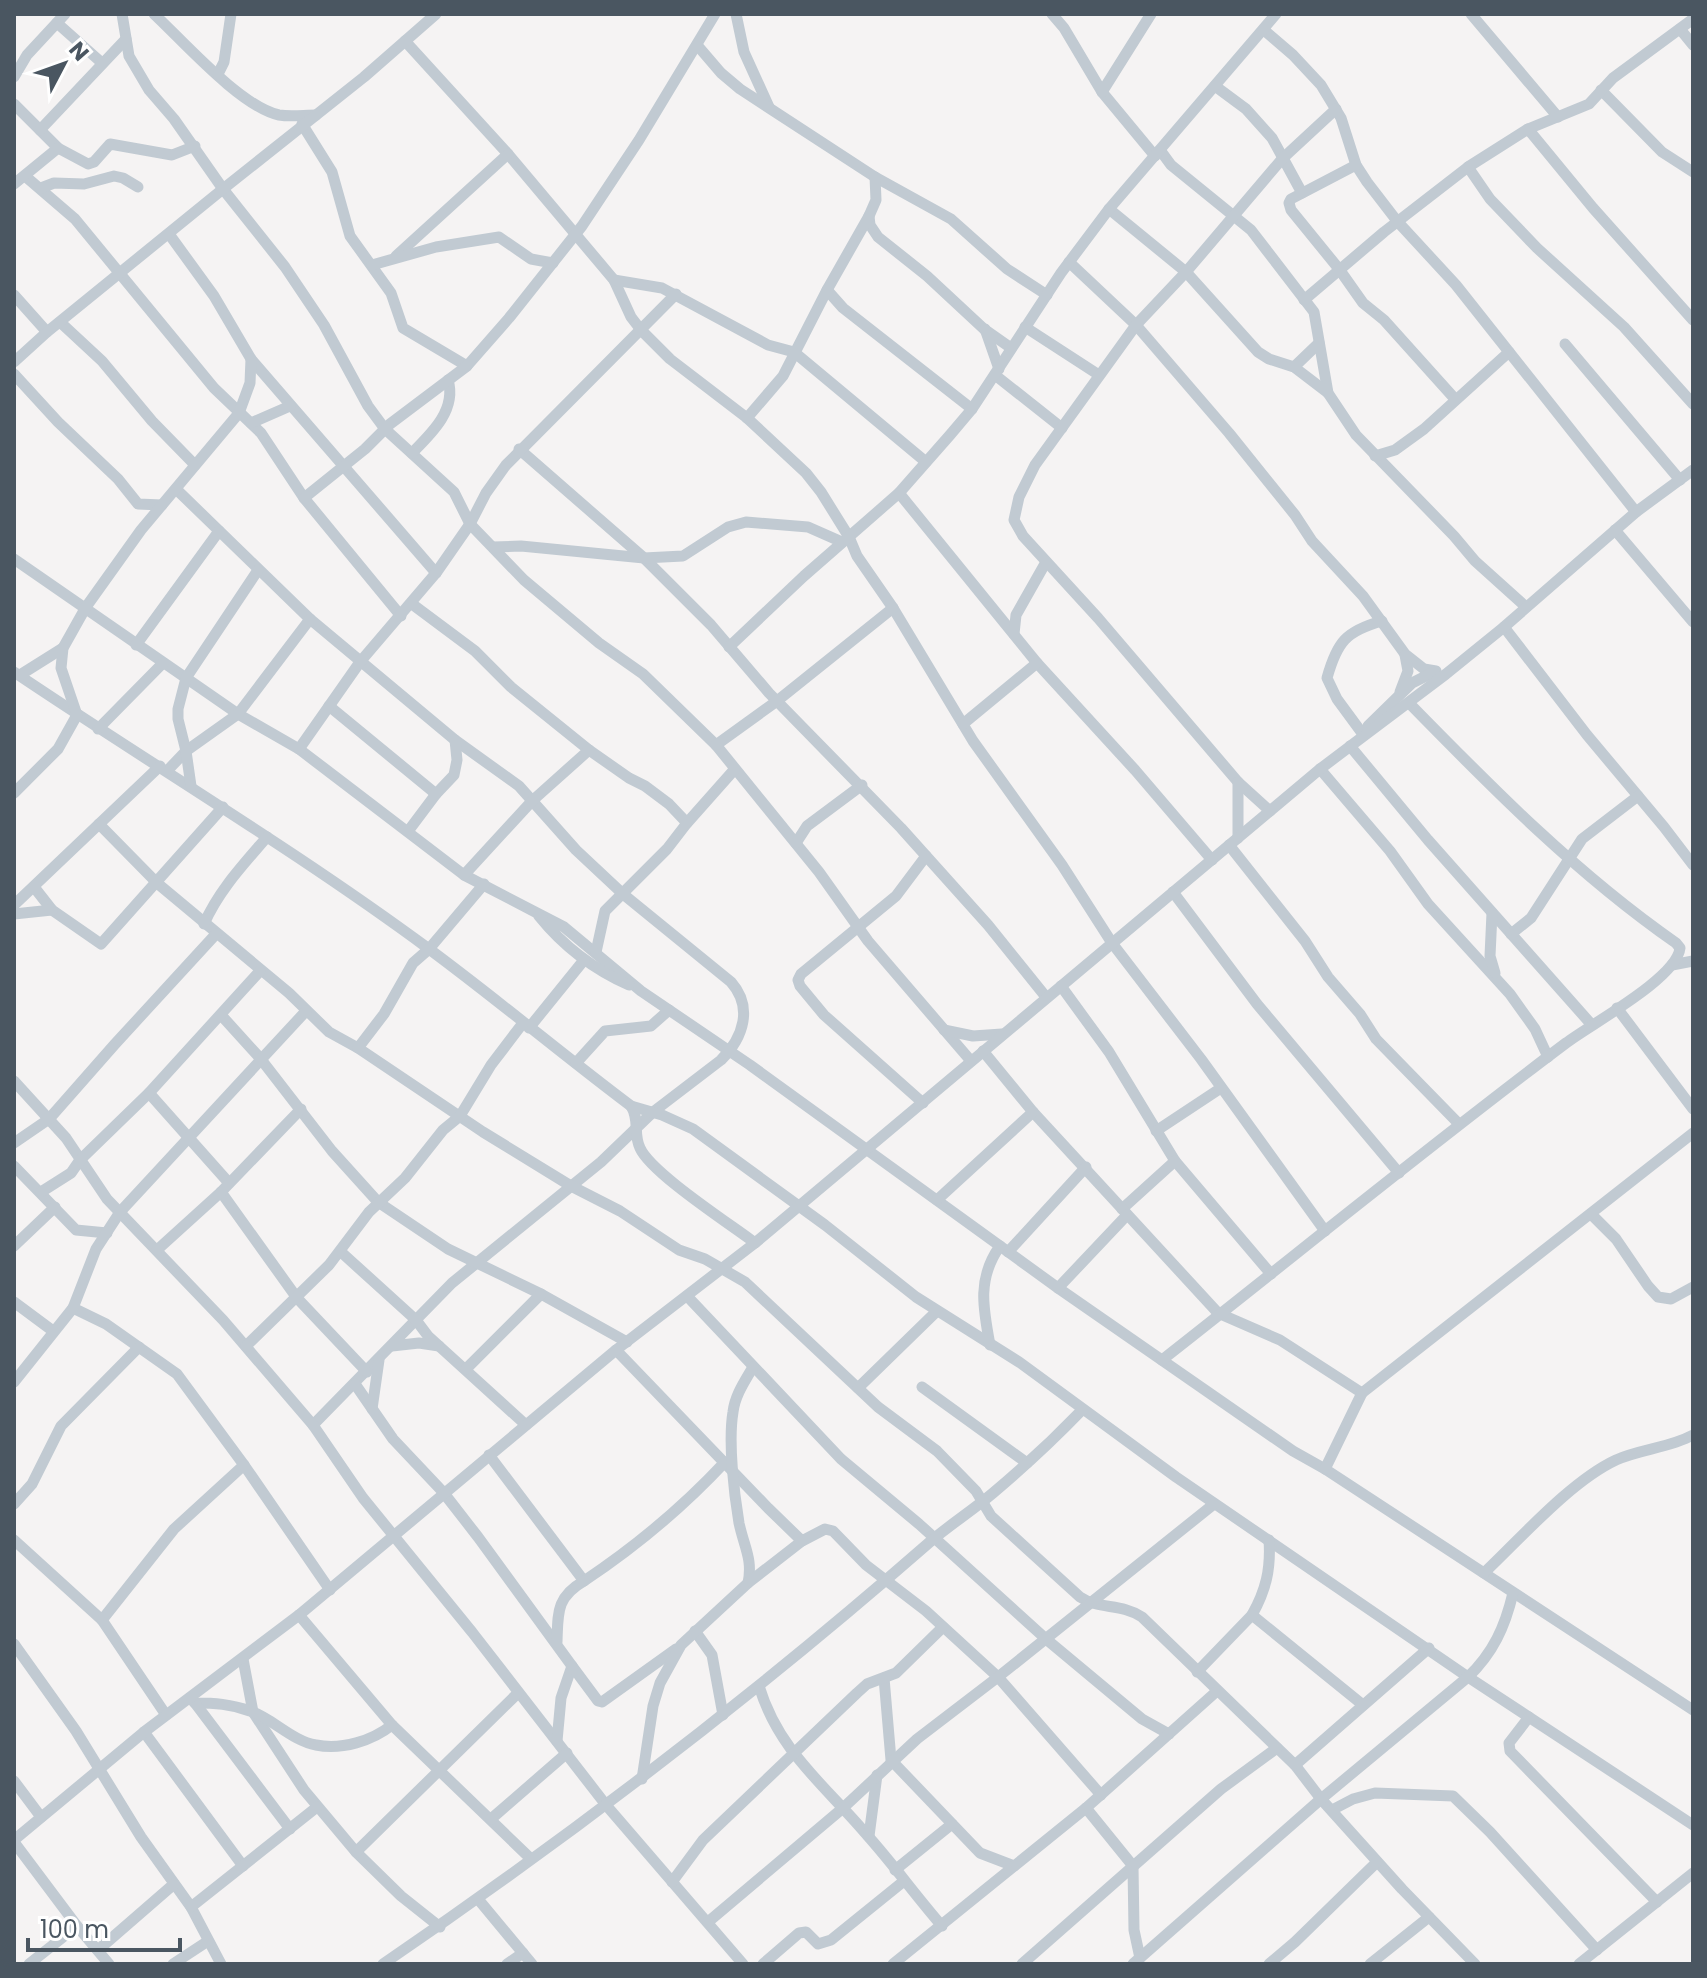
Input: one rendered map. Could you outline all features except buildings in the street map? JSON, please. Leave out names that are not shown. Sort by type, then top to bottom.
[{"type":"street","points":[[122,14],[129,56],[149,90],[195,146],[223,189],[309,302],[368,406],[385,429],[454,492],[470,524],[545,599],[669,697],[716,745],[796,843],[857,926],[971,1061]]},
{"type":"street","points":[[154,14],[235,90],[266,110],[278,115],[316,115]]},
{"type":"street","points":[[218,74],[224,62],[231,14]]},
{"type":"street","points":[[14,362],[405,41],[422,18],[436,14]]},
{"type":"street","points":[[304,498],[343,468],[385,429],[467,366],[553,263],[690,58],[701,50],[715,14]]},
{"type":"street","points":[[736,14],[744,52],[769,107]]},
{"type":"street","points":[[1052,14],[1064,28],[1102,92],[1158,153],[1251,230],[1304,300],[1317,319],[1328,393]]},
{"type":"street","points":[[1064,28],[1068,14]]},
{"type":"street","points":[[1102,92],[1130,52],[1151,14]]},
{"type":"street","points":[[729,647],[899,493],[972,409],[1069,262],[1109,209],[1276,14]]},
{"type":"street","points":[[1471,14],[1558,117]]},
{"type":"street","points":[[14,77],[27,55],[61,18],[102,63]]},
{"type":"street","points":[[1304,300],[1397,221],[1468,167],[1528,129],[1581,109],[1613,78],[1693,19]]},
{"type":"street","points":[[1680,29],[1693,45]]},
{"type":"street","points":[[1264,30],[1310,72],[1336,109],[1356,165],[1397,221],[1456,285],[1636,512]]},
{"type":"street","points":[[40,130],[126,39]]},
{"type":"street","points":[[405,41],[574,229],[614,280],[631,317],[641,330],[670,359],[747,418],[806,473],[832,508],[845,539],[893,608],[963,724],[1079,889],[1112,943],[1325,1231]]},
{"type":"street","points":[[701,50],[740,89],[875,177],[951,219],[1007,269],[1047,295]]},
{"type":"street","points":[[1215,86],[1260,123],[1272,138],[1302,193]]},
{"type":"street","points":[[1601,90],[1662,152],[1693,172]]},
{"type":"street","points":[[14,104],[58,148],[91,164],[110,144],[172,155],[195,146]]},
{"type":"street","points":[[1270,811],[1238,782],[1023,536],[1014,520],[1027,479],[1136,325],[1186,272],[1282,159],[1336,109]]},
{"type":"street","points":[[302,124],[332,172],[350,236],[391,293],[403,328],[467,366]]},
{"type":"street","points":[[1528,129],[1693,320]]},
{"type":"street","points":[[14,184],[58,148]]},
{"type":"street","points":[[392,260],[508,154]]},
{"type":"street","points":[[1356,165],[1302,193],[1289,203],[1291,210],[1363,303],[1384,320],[1455,399]]},
{"type":"street","points":[[1468,167],[1490,199],[1537,248],[1624,327],[1693,404]]},
{"type":"street","points":[[25,176],[75,219],[214,388],[273,448],[304,498],[401,616]]},
{"type":"street","points":[[41,188],[54,183],[84,184],[114,176],[138,187]]},
{"type":"street","points":[[747,418],[776,386],[869,216],[876,200],[875,177]]},
{"type":"street","points":[[1109,209],[1186,272],[1258,352],[1294,367],[1328,393],[1356,435],[1387,469],[1475,561],[1526,607]]},
{"type":"street","points":[[869,216],[870,225],[878,237],[927,276],[984,329],[1011,348]]},
{"type":"street","points":[[169,234],[214,296],[251,359],[436,573]]},
{"type":"street","points":[[372,265],[436,247],[499,237],[531,259],[553,263]]},
{"type":"street","points":[[1069,262],[1136,325],[1229,433],[1312,541],[1363,596],[1405,654],[1424,669],[1436,671]]},
{"type":"street","points":[[614,280],[662,288],[768,345],[794,352],[926,462]]},
{"type":"street","points":[[827,290],[843,308],[972,409]]},
{"type":"street","points":[[299,749],[360,662],[436,573],[470,524],[486,493],[519,449],[676,294]]},
{"type":"street","points":[[14,295],[47,332]]},
{"type":"street","points":[[818,308],[843,308]]},
{"type":"street","points":[[60,322],[102,361],[152,421],[195,465]]},
{"type":"street","points":[[1025,327],[1099,375]]},
{"type":"street","points":[[984,329],[997,372],[1062,428]]},
{"type":"street","points":[[1294,367],[1319,343]]},
{"type":"street","points":[[1565,344],[1680,480]]},
{"type":"street","points":[[1375,456],[1395,450],[1424,429],[1509,352]]},
{"type":"street","points":[[14,793],[58,749],[77,715],[61,668],[63,648],[86,607],[162,505],[239,413],[250,383],[251,359]]},
{"type":"street","points":[[14,374],[58,422],[118,479],[138,504],[162,505]]},
{"type":"street","points":[[412,453],[436,428],[445,412],[450,395],[448,380]]},
{"type":"street","points":[[251,423],[290,406]]},
{"type":"street","points":[[519,449],[644,558],[777,701],[862,785],[988,925],[1046,997]]},
{"type":"street","points":[[1387,469],[1395,450]]},
{"type":"street","points":[[109,1964],[14,1841],[144,1732],[193,1700],[330,1590],[443,1492],[616,1350],[755,1243],[1320,769],[1459,664],[1636,512],[1693,470]]},
{"type":"street","points":[[176,489],[310,619],[455,740],[509,778],[576,850],[623,894],[716,968],[744,1000],[745,1013],[730,1051],[653,1112],[571,1186],[452,1283],[313,1425]]},
{"type":"street","points":[[899,493],[1037,663],[1212,860]]},
{"type":"street","points":[[493,547],[521,546],[644,558],[683,556],[728,527],[746,522],[808,527],[845,539]]},
{"type":"street","points":[[1615,530],[1693,622]]},
{"type":"street","points":[[136,645],[219,531]]},
{"type":"street","points":[[14,559],[238,714],[299,749],[464,875],[564,927],[641,991],[1293,1451],[1693,1710]]},
{"type":"street","points":[[1014,634],[1016,615],[1046,562]]},
{"type":"street","points":[[191,786],[178,719],[186,678],[258,570]]},
{"type":"street","points":[[412,604],[475,651],[511,687],[589,750],[645,786],[687,823]]},
{"type":"street","points":[[716,745],[777,701],[893,608]]},
{"type":"street","points":[[14,905],[163,768],[238,714],[310,619]]},
{"type":"street","points":[[1382,621],[1356,629],[1346,637],[1337,649],[1327,678],[1356,741],[1492,913],[1591,1024]]},
{"type":"street","points":[[1504,627],[1693,865]]},
{"type":"street","points":[[63,648],[17,674],[223,807],[429,949],[631,1106],[636,1114],[640,1149],[661,1172],[755,1243]]},
{"type":"street","points":[[1399,695],[1408,671],[1405,654]]},
{"type":"street","points":[[98,729],[163,663]]},
{"type":"street","points":[[963,724],[1037,663]]},
{"type":"street","points":[[1356,741],[1412,683],[1459,664]]},
{"type":"street","points":[[1162,1360],[1459,1124],[1591,1024],[1651,986],[1679,953],[1676,943],[1593,881],[1569,859],[1484,780],[1409,703]]},
{"type":"street","points":[[329,706],[436,794]]},
{"type":"street","points":[[409,830],[456,769],[455,740]]},
{"type":"street","points":[[464,875],[532,801],[589,750]]},
{"type":"street","points":[[1320,769],[1383,842],[1458,939],[1497,977],[1526,1014],[1548,1057]]},
{"type":"street","points":[[596,952],[605,911],[667,849],[734,770]]},
{"type":"street","points":[[1238,782],[1234,841],[1319,965],[1360,1014],[1376,1039],[1459,1124]]},
{"type":"street","points":[[796,843],[807,826],[862,785]]},
{"type":"street","points":[[1511,934],[1531,918],[1582,839],[1638,796]]},
{"type":"street","points":[[34,887],[52,910],[101,944],[223,807]]},
{"type":"street","points":[[99,824],[157,883],[289,993],[329,1032],[571,1186],[620,1211],[679,1250],[723,1268],[745,1282],[896,1423],[937,1451],[984,1501],[991,1516],[1089,1604],[1131,1609],[1142,1617],[1295,1765],[1377,1862],[1475,1964]]},
{"type":"street","points":[[204,924],[224,886],[267,837]]},
{"type":"street","points":[[923,1103],[824,1015],[798,980],[801,974],[905,887],[926,856]]},
{"type":"street","points":[[358,1048],[384,1014],[413,963],[429,949],[484,884]]},
{"type":"street","points":[[1173,892],[1243,987],[1399,1173]]},
{"type":"street","points":[[534,909],[551,931],[584,960],[606,975],[641,991]]},
{"type":"street","points":[[14,914],[52,910]]},
{"type":"street","points":[[1492,913],[1490,956],[1497,977]]},
{"type":"street","points":[[14,1143],[49,1119],[216,934]]},
{"type":"street","points":[[246,1346],[341,1252],[378,1202],[405,1178],[443,1130],[460,1116],[491,1065],[584,960]]},
{"type":"street","points":[[1671,966],[1693,961]]},
{"type":"street","points":[[41,1192],[71,1173],[260,971]]},
{"type":"street","points":[[1061,986],[1109,1052],[1175,1161],[1271,1274]]},
{"type":"street","points":[[1617,1008],[1693,1109]]},
{"type":"street","points":[[576,1063],[605,1031],[651,1026],[669,1010]]},
{"type":"street","points":[[14,1382],[73,1308],[96,1249],[120,1212],[306,1011]]},
{"type":"street","points":[[221,1015],[260,1058],[332,1151],[378,1202],[428,1238],[541,1294],[627,1342]]},
{"type":"street","points":[[944,1030],[973,1036],[1003,1033]]},
{"type":"street","points":[[983,1051],[1033,1112],[1218,1313],[1280,1340],[1362,1393]]},
{"type":"street","points":[[14,1081],[49,1119],[107,1199],[246,1346],[313,1425],[363,1498],[606,1805],[743,1964]]},
{"type":"street","points":[[1156,1131],[1221,1088]]},
{"type":"street","points":[[149,1093],[190,1136],[297,1298],[367,1372]]},
{"type":"street","points":[[631,1106],[693,1129],[799,1205],[887,1277],[1019,1362],[1214,1504],[1468,1677],[1693,1825]]},
{"type":"street","points":[[157,1250],[225,1187],[301,1109]]},
{"type":"street","points":[[937,1200],[1033,1112]]},
{"type":"street","points":[[1325,1469],[1362,1393],[1693,1133]]},
{"type":"street","points":[[1058,1288],[1175,1161]]},
{"type":"street","points":[[14,1166],[76,1230],[107,1233]]},
{"type":"street","points":[[990,1345],[983,1306],[988,1263],[1086,1167]]},
{"type":"street","points":[[14,1246],[55,1207]]},
{"type":"street","points":[[1591,1214],[1616,1239],[1658,1297],[1671,1299],[1693,1287]]},
{"type":"street","points":[[341,1252],[526,1425]]},
{"type":"street","points":[[466,1369],[541,1294]]},
{"type":"street","points":[[687,1296],[841,1459],[1046,1639],[1142,1719],[1169,1734]]},
{"type":"street","points":[[14,1302],[53,1331]]},
{"type":"street","points":[[73,1308],[106,1324],[177,1374],[330,1590]]},
{"type":"street","points":[[858,1388],[937,1311]]},
{"type":"street","points":[[392,1347],[419,1343],[439,1346]]},
{"type":"street","points":[[14,1504],[32,1484],[61,1426],[139,1347]]},
{"type":"street","points":[[616,1350],[802,1541]]},
{"type":"street","points":[[372,1409],[379,1360]]},
{"type":"street","points":[[748,1583],[751,1566],[739,1521],[733,1412],[738,1393],[753,1367]]},
{"type":"street","points":[[355,1384],[393,1439],[443,1492],[598,1701],[602,1702],[681,1645],[785,1553],[822,1530],[829,1529],[998,1677],[1101,1795]]},
{"type":"street","points":[[922,1387],[1027,1463]]},
{"type":"street","points":[[383,1964],[440,1927],[530,1858],[642,1779],[723,1715],[984,1501],[1082,1410]]},
{"type":"street","points":[[1484,1573],[1591,1475],[1615,1460],[1693,1435]]},
{"type":"street","points":[[489,1455],[584,1581]]},
{"type":"street","points":[[557,1643],[558,1615],[563,1597],[622,1555],[685,1502],[725,1462]]},
{"type":"street","points":[[102,1620],[174,1529],[244,1465]]},
{"type":"street","points":[[708,1922],[843,1808],[891,1760],[1214,1504]]},
{"type":"street","points":[[782,1520],[787,1538],[785,1553]]},
{"type":"street","points":[[14,1540],[102,1620],[166,1715]]},
{"type":"street","points":[[1197,1672],[1252,1615],[1266,1585],[1271,1565],[1269,1540]]},
{"type":"street","points":[[1136,1961],[1321,1799],[1468,1677],[1497,1641],[1513,1593]]},
{"type":"street","points":[[299,1615],[392,1725],[530,1858]]},
{"type":"street","points":[[1252,1615],[1363,1705]]},
{"type":"street","points":[[672,1882],[703,1840],[867,1684],[896,1673],[943,1627]]},
{"type":"street","points":[[695,1631],[712,1655],[723,1715]]},
{"type":"street","points":[[14,1644],[101,1768],[123,1809],[191,1907],[221,1964]]},
{"type":"street","points":[[642,1779],[653,1706],[660,1683],[681,1645]]},
{"type":"street","points":[[1295,1765],[1429,1648]]},
{"type":"street","points":[[243,1659],[253,1712],[317,1807],[356,1852],[415,1908],[440,1927]]},
{"type":"street","points":[[557,1741],[561,1698],[572,1666]]},
{"type":"street","points":[[884,1678],[891,1760],[980,1853],[1014,1866]]},
{"type":"street","points":[[759,1686],[769,1716],[793,1755],[869,1836],[942,1926]]},
{"type":"street","points":[[893,1964],[1086,1808],[1217,1691]]},
{"type":"street","points":[[356,1852],[518,1693]]},
{"type":"street","points":[[193,1700],[226,1704],[253,1712],[316,1745],[365,1741],[392,1725]]},
{"type":"street","points":[[193,1700],[290,1829]]},
{"type":"street","points":[[1529,1717],[1509,1743],[1510,1751],[1657,1902]]},
{"type":"street","points":[[144,1732],[243,1866]]},
{"type":"street","points":[[1022,1964],[1221,1789],[1277,1748]]},
{"type":"street","points":[[491,1819],[567,1753]]},
{"type":"street","points":[[869,1836],[877,1775]]},
{"type":"street","points":[[14,1781],[41,1817]]},
{"type":"street","points":[[1332,1810],[1353,1799],[1375,1793],[1453,1796],[1490,1832],[1597,1950]]},
{"type":"street","points":[[191,1907],[317,1807]]},
{"type":"street","points":[[1086,1808],[1133,1866],[1136,1961]]},
{"type":"street","points":[[895,1870],[952,1824]]},
{"type":"street","points":[[1269,1964],[1377,1862]]},
{"type":"street","points":[[1583,1963],[1691,1877]]},
{"type":"street","points":[[763,1964],[799,1933],[806,1932],[818,1944],[831,1940],[904,1881]]},
{"type":"street","points":[[98,1950],[174,1884]]},
{"type":"street","points":[[478,1899],[532,1964]]},
{"type":"street","points":[[1370,1964],[1429,1917]]},
{"type":"street","points":[[29,1964],[77,1926]]},
{"type":"street","points":[[173,1964],[208,1941]]},
{"type":"street","points":[[507,1964],[523,1953]]}]
